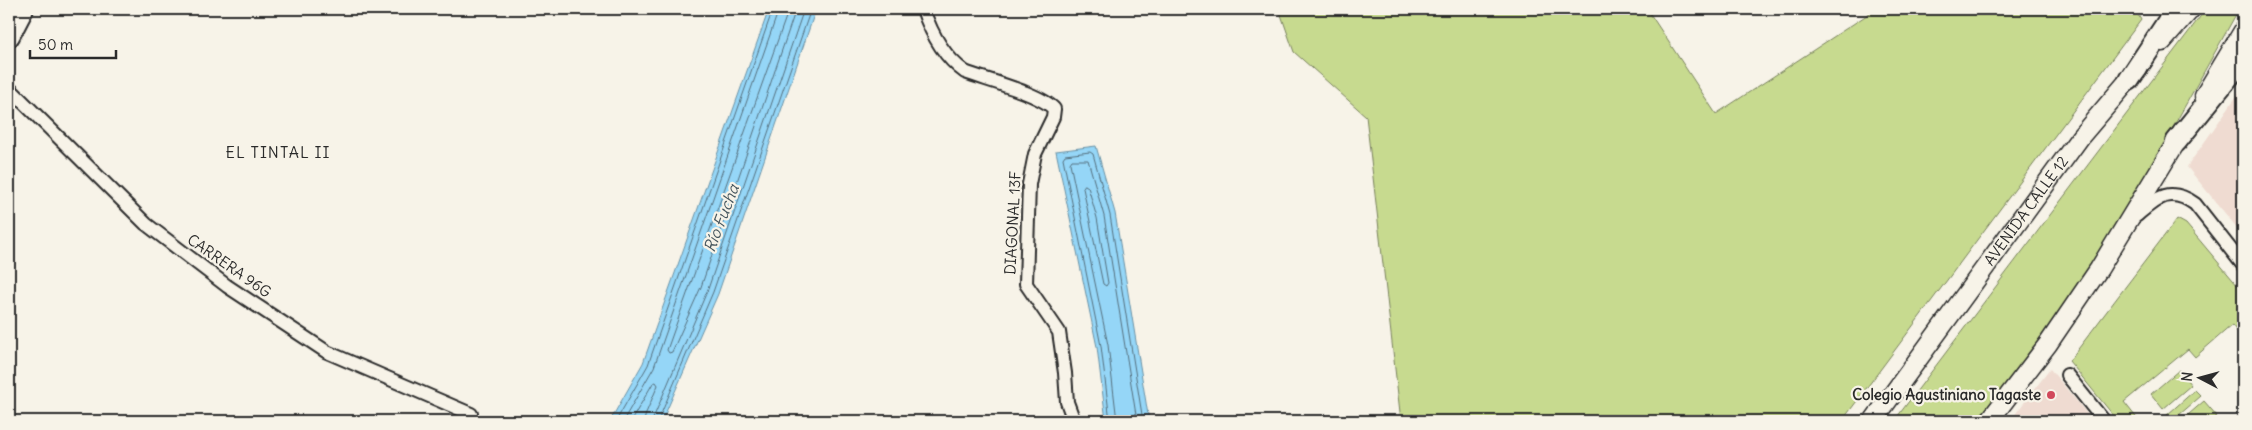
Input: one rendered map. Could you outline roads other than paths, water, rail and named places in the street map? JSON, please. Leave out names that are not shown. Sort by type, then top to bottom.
[{"type":"main road","points":[[9,36],[23,9]]},
{"type":"main road","points":[[2129,80],[2176,9]]},
{"type":"main road","name":"AVENIDA CALLE 12","points":[[1873,421],[2081,136],[2191,9]]},
{"type":"main road","points":[[1989,421],[2053,336],[2127,225],[2243,32]]},
{"type":"main road","points":[[2176,142],[2243,59]]},
{"type":"street","name":"DIAGONAL 13F","points":[[923,9],[931,31],[956,66],[965,72],[1049,103],[1054,109],[1053,117],[1035,154],[1030,184],[1026,284],[1059,332],[1066,373],[1067,402],[1074,421]]},
{"type":"street","name":"CARRERA 96G","points":[[9,88],[146,224],[227,286],[327,352],[471,414]]},
{"type":"street","points":[[2127,225],[2152,202],[2168,194],[2180,195],[2195,204],[2243,265]]},
{"type":"street","points":[[2066,375],[2104,421]]},
{"type":"water","name":"Río Fucha","points":[[769,9],[816,9],[718,294],[662,421],[610,421],[643,363]]},
{"type":"water","points":[[1096,146],[1115,213],[1149,421],[1106,421],[1097,347],[1056,151]]},
{"type":"place","name":"Colegio Agustiniano Tagaste","points":[[2051,395]]},
{"type":"district","name":"EL TINTAL II","points":[[278,152]]}]
